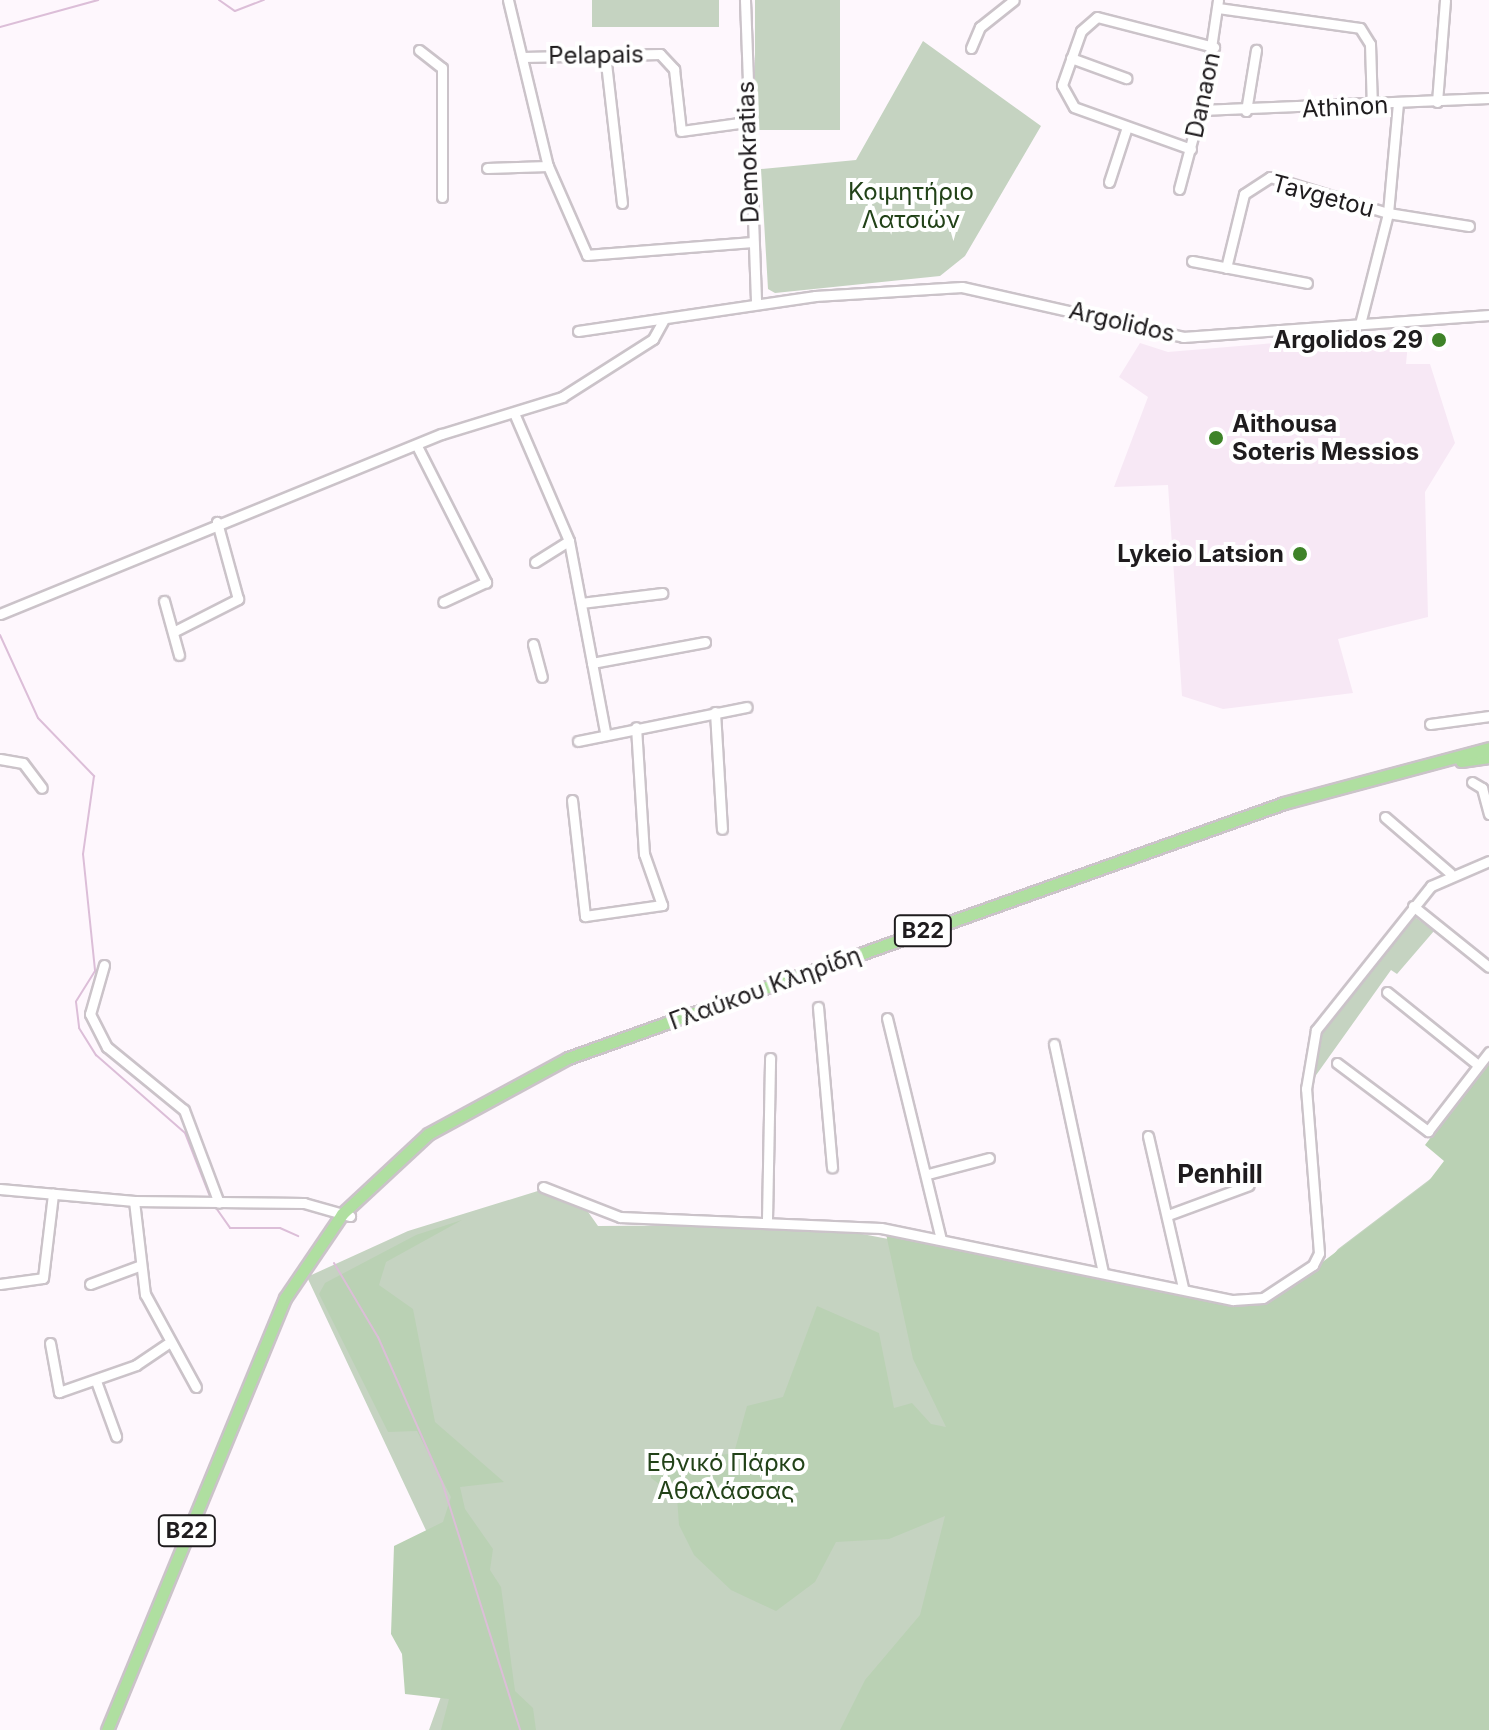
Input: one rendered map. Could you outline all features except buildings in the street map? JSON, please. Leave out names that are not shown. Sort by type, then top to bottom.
[{"type":"main road","name":"Γλαύκου Κληρίδη","points":[[107,1730],[269,1333],[346,1215],[483,1101],[568,1058],[1370,778],[1489,748]]},
{"type":"main road","name":"Γλαύκου Κληρίδη","points":[[1370,778],[1489,757]]},
{"type":"street","points":[[508,0],[548,166],[577,244],[591,258],[751,242]]},
{"type":"street","name":"Demokratias","points":[[745,0],[751,242],[756,304]]},
{"type":"street","points":[[971,48],[980,27],[1014,0]]},
{"type":"street","points":[[1437,102],[1445,0]]},
{"type":"street","points":[[1218,4],[1357,26],[1370,44],[1372,106]]},
{"type":"street","name":"Danaon","points":[[1179,189],[1201,110],[1214,47],[1218,4]]},
{"type":"street","points":[[1191,149],[1126,130],[1063,97],[1071,58],[1084,26],[1097,17],[1214,47]]},
{"type":"street","points":[[419,50],[442,68],[442,197]]},
{"type":"street","points":[[1246,111],[1256,50]]},
{"type":"street","points":[[605,54],[622,203]]},
{"type":"street","name":"Pelapais","points":[[523,57],[605,54],[669,60],[681,131],[747,122]]},
{"type":"street","points":[[1071,58],[1126,78]]},
{"type":"street","name":"Athinon","points":[[1201,110],[1372,106],[1489,98]]},
{"type":"street","points":[[1360,324],[1388,213],[1398,104]]},
{"type":"street","points":[[1109,182],[1126,130]]},
{"type":"street","points":[[487,168],[548,166]]},
{"type":"street","name":"Tavgetou","points":[[1226,268],[1242,198],[1261,179],[1388,213]]},
{"type":"street","points":[[1388,213],[1469,226]]},
{"type":"street","points":[[1192,261],[1307,283]]},
{"type":"street","name":"Argolidos","points":[[578,331],[663,321],[756,304],[971,287],[1171,336],[1489,315]]},
{"type":"street","points":[[0,614],[217,522],[579,389],[656,337],[663,321]]},
{"type":"street","points":[[514,413],[569,541],[605,732]]},
{"type":"street","points":[[417,446],[486,582],[443,602]]},
{"type":"street","points":[[175,631],[238,599],[217,522]]},
{"type":"street","points":[[535,562],[569,541]]},
{"type":"street","points":[[581,603],[662,593]]},
{"type":"street","points":[[164,601],[175,631],[179,655]]},
{"type":"street","points":[[592,663],[705,642]]},
{"type":"street","points":[[533,644],[542,677]]},
{"type":"street","points":[[578,741],[605,732],[747,707]]},
{"type":"street","points":[[715,712],[722,829]]},
{"type":"street","points":[[1430,724],[1489,716]]},
{"type":"street","points":[[572,800],[585,916],[662,905],[644,854],[636,727]]},
{"type":"street","points":[[0,759],[23,763],[42,788]]},
{"type":"street","points":[[1472,782],[1482,788],[1489,814]]},
{"type":"street","points":[[1385,817],[1450,873]]},
{"type":"street","points":[[543,1187],[620,1217],[767,1219],[941,1239],[1250,1301],[1313,1265],[1320,1241],[1306,1089],[1310,1045],[1413,906],[1450,873],[1489,861]]},
{"type":"street","points":[[1413,906],[1489,967]]},
{"type":"street","points":[[104,965],[90,1014],[107,1047],[184,1110],[219,1203]]},
{"type":"street","points":[[1387,992],[1478,1065]]},
{"type":"street","points":[[818,1007],[832,1167]]},
{"type":"street","points":[[887,1018],[928,1174],[941,1239]]},
{"type":"street","points":[[1054,1044],[1103,1272]]},
{"type":"street","points":[[1337,1063],[1428,1131],[1489,1052]]},
{"type":"street","points":[[767,1219],[770,1058]]},
{"type":"street","points":[[1148,1136],[1183,1288]]},
{"type":"street","points":[[928,1174],[989,1158]]},
{"type":"street","points":[[1168,1215],[1249,1185]]},
{"type":"street","points":[[0,1189],[134,1201],[304,1203],[346,1215]]},
{"type":"street","points":[[0,1284],[43,1278],[53,1194]]},
{"type":"street","points":[[134,1201],[145,1294],[167,1344],[196,1387]]},
{"type":"street","points":[[90,1284],[141,1265]]},
{"type":"street","points":[[50,1343],[59,1392],[96,1381],[167,1344]]},
{"type":"street","points":[[96,1381],[116,1436]]},
{"type":"shaded area","name":"Lykeio Latsion","points":[[1409,332],[1406,364],[1430,364],[1455,443],[1425,492],[1428,617],[1338,639],[1353,693],[1223,709],[1182,696],[1168,485],[1114,487],[1148,397],[1119,377],[1140,343],[1168,352]]},
{"type":"green space","points":[[592,0],[719,0],[719,27],[592,27]]},
{"type":"green space","points":[[755,0],[840,0],[840,130],[755,130]]},
{"type":"green space","name":"Κοιμητήριο Λατσιών","points":[[923,41],[1041,126],[965,256],[940,276],[775,293],[768,289],[761,169],[856,160]]},
{"type":"green space","points":[[1415,917],[1434,931],[1397,974],[1391,970],[1314,1078],[1322,1031]]},
{"type":"green space","points":[[1489,1061],[1489,1730],[840,1730],[865,1680],[920,1615],[945,1516],[889,1539],[836,1542],[815,1582],[776,1611],[731,1590],[694,1555],[679,1525],[677,1497],[651,1478],[650,1466],[734,1453],[747,1406],[783,1397],[817,1306],[879,1333],[894,1408],[912,1403],[931,1424],[946,1427],[913,1359],[886,1234],[1253,1305],[1291,1286],[1428,1182],[1444,1161],[1425,1145]]},
{"type":"green space","name":"Εθνικό Πάρκο Αθαλάσσας","points":[[1446,1167],[1489,1730],[429,1730],[449,1674],[431,1541],[307,1277],[408,1231],[541,1190],[586,1209],[598,1226],[733,1225],[862,1234],[1254,1308],[1320,1272],[1338,1249]]},
{"type":"green space","points":[[462,1220],[386,1262],[379,1285],[413,1309],[435,1422],[504,1482],[460,1487],[465,1509],[493,1549],[490,1570],[501,1587],[515,1691],[533,1708],[536,1730],[441,1730],[449,1699],[405,1694],[402,1654],[391,1634],[394,1546],[443,1522],[451,1497],[417,1431],[388,1432],[319,1294],[325,1283],[416,1235]]},
{"type":"waterway","points":[[0,27],[98,0]]},
{"type":"waterway","points":[[219,0],[235,11],[264,0]]},
{"type":"waterway","points":[[0,635],[38,718],[94,776],[83,854],[95,971],[76,1002],[79,1028],[96,1055],[185,1133],[211,1199]]},
{"type":"waterway","points":[[214,1205],[230,1228],[280,1228],[298,1236]]},
{"type":"waterway","points":[[334,1263],[378,1337],[442,1482],[520,1730]]},
{"type":"place","name":"Argolidos 29","points":[[1439,340]]},
{"type":"place","name":"Aithousa Soteris Messios","points":[[1216,438]]},
{"type":"place","name":"Lykeio Latsion","points":[[1300,554]]},
{"type":"district","name":"Penhill","points":[[1220,1174]]}]
